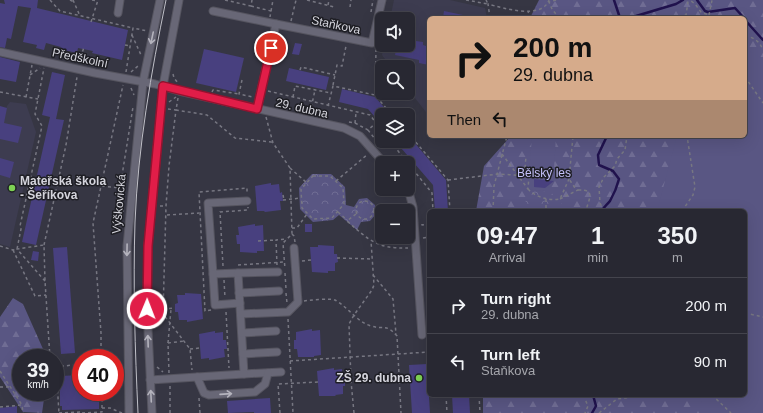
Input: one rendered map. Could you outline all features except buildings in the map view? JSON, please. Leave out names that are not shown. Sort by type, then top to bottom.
[{"type":"street","points":[[118,14],[120,0]]},
{"type":"street","name":"Výškovická","points":[[129,413],[127,246],[143,82],[160,0]]},
{"type":"street","points":[[152,413],[147,309],[148,246],[159,85],[167,64],[179,0]]},
{"type":"street","name":"Staňkova","points":[[213,11],[372,44],[382,0]]},
{"type":"street","points":[[257,109],[273,23]]},
{"type":"street","name":"Předškolní","points":[[0,52],[159,85]]},
{"type":"street","name":"29. dubna","points":[[159,85],[344,128],[360,136],[378,156]]},
{"type":"street","points":[[410,196],[414,207],[422,335]]},
{"type":"street","points":[[240,303],[215,305],[208,203],[247,201]]},
{"type":"street","points":[[241,314],[288,312],[298,302],[294,248]]},
{"type":"street","points":[[213,274],[238,269],[278,272]]},
{"type":"street","points":[[238,269],[244,374]]},
{"type":"street","points":[[239,293],[279,291]]},
{"type":"street","points":[[242,333],[276,331]]},
{"type":"street","points":[[243,354],[278,352]]},
{"type":"street","points":[[195,378],[204,393],[210,395],[255,392],[265,384],[268,372]]},
{"type":"street","points":[[150,380],[281,372]]},
{"type":"path","points":[[50,0],[60,11],[147,31]]},
{"type":"path","points":[[70,0],[73,1],[80,16]]},
{"type":"path","points":[[91,22],[98,1],[92,0]]},
{"type":"path","points":[[225,0],[271,11]]},
{"type":"path","points":[[251,6],[252,0]]},
{"type":"path","points":[[273,0],[271,11],[273,23]]},
{"type":"path","points":[[290,26],[296,0]]},
{"type":"path","points":[[308,0],[334,7]]},
{"type":"path","points":[[328,5],[329,0]]},
{"type":"path","points":[[350,8],[351,0]]},
{"type":"path","points":[[371,12],[373,0]]},
{"type":"path","points":[[466,0],[516,11],[537,10],[549,1],[556,0]]},
{"type":"path","points":[[486,0],[490,16]]},
{"type":"path","points":[[683,16],[686,15],[688,2],[691,1],[701,12],[709,15],[712,0]]},
{"type":"path","points":[[549,1],[552,9],[557,16]]},
{"type":"path","points":[[526,16],[530,11]]},
{"type":"path","points":[[133,28],[125,73],[134,70],[140,64],[141,60],[147,61]]},
{"type":"path","points":[[132,34],[141,57],[143,50]]},
{"type":"path","points":[[747,36],[758,42],[763,50]]},
{"type":"path","points":[[328,106],[337,65],[342,66],[347,44]]},
{"type":"path","points":[[125,45],[130,46]]},
{"type":"path","points":[[49,349],[44,246],[66,145],[78,69],[84,47]]},
{"type":"path","points":[[369,49],[376,50],[376,60]]},
{"type":"path","points":[[26,97],[34,60]]},
{"type":"path","points":[[17,249],[21,229],[20,226],[42,126],[35,114],[45,62]]},
{"type":"path","points":[[167,64],[172,65],[174,78],[181,86]]},
{"type":"path","points":[[300,70],[301,67],[320,73],[335,75]]},
{"type":"path","points":[[101,349],[93,223],[125,78]]},
{"type":"path","points":[[747,79],[763,103]]},
{"type":"path","points":[[238,94],[242,80]]},
{"type":"path","points":[[292,97],[295,86],[331,93]]},
{"type":"path","points":[[333,86],[375,95]]},
{"type":"path","points":[[211,94],[213,90],[254,97],[255,95],[261,93],[292,97],[370,115],[375,122]]},
{"type":"path","points":[[309,117],[315,90]]},
{"type":"path","points":[[0,92],[38,99]]},
{"type":"path","points":[[154,325],[163,314],[166,206],[169,166],[178,96]]},
{"type":"path","points":[[379,100],[386,108]]},
{"type":"path","points":[[176,110],[207,115],[235,138],[273,143]]},
{"type":"path","points":[[266,111],[265,114],[273,143],[290,168],[307,183]]},
{"type":"path","points":[[355,123],[356,113]]},
{"type":"path","points":[[344,121],[355,123],[368,130],[375,139]]},
{"type":"path","points":[[368,130],[375,124]]},
{"type":"path","points":[[493,209],[494,186],[506,138]]},
{"type":"path","points":[[560,199],[569,178],[573,138]]},
{"type":"path","points":[[603,209],[600,203],[599,187],[604,177],[615,166],[617,159],[625,150],[627,138]]},
{"type":"path","points":[[683,209],[693,195],[695,187],[688,138]]},
{"type":"path","points":[[415,141],[448,180],[450,209]]},
{"type":"path","points":[[396,148],[432,193],[433,209]]},
{"type":"path","points":[[336,181],[373,150]]},
{"type":"path","points":[[502,154],[533,195],[555,200],[578,190],[587,190],[591,196],[587,209]]},
{"type":"path","points":[[526,156],[525,169],[529,176],[528,189]]},
{"type":"path","points":[[290,168],[292,234],[284,243],[284,262],[293,413]]},
{"type":"path","points":[[519,176],[525,169]]},
{"type":"path","points":[[448,180],[498,174],[529,176]]},
{"type":"path","points":[[313,176],[330,176],[336,181],[343,188],[344,204],[332,218],[313,219],[302,208],[301,189],[313,176]]},
{"type":"path","points":[[569,178],[578,190]]},
{"type":"path","points":[[101,186],[120,188]]},
{"type":"path","points":[[283,195],[283,200],[302,198]]},
{"type":"path","points":[[546,198],[546,209]]},
{"type":"path","points":[[368,201],[374,206],[374,213],[370,218],[362,219],[356,214],[355,208],[361,202],[368,201]]},
{"type":"path","points":[[159,206],[166,206]]},
{"type":"path","points":[[338,212],[357,230]]},
{"type":"path","points":[[166,215],[199,213]]},
{"type":"path","points":[[292,228],[297,228],[307,214]]},
{"type":"path","points":[[347,221],[356,214]]},
{"type":"path","points":[[422,218],[422,225],[427,224]]},
{"type":"path","points":[[347,221],[371,241],[377,244],[390,248],[408,248]]},
{"type":"path","points":[[423,238],[427,237]]},
{"type":"path","points":[[258,241],[276,240]]},
{"type":"path","points":[[354,413],[349,324],[374,285],[371,241]]},
{"type":"path","points":[[0,247],[13,250],[44,246]]},
{"type":"path","points":[[17,249],[45,281]]},
{"type":"path","points":[[13,250],[35,296],[46,295]]},
{"type":"path","points":[[337,258],[372,258]]},
{"type":"path","points":[[300,261],[311,260]]},
{"type":"path","points":[[238,269],[284,262]]},
{"type":"path","points":[[373,275],[393,299],[401,413]]},
{"type":"path","points":[[302,301],[334,300],[371,326],[387,328],[396,336]]},
{"type":"path","points":[[170,413],[168,343],[171,308]]},
{"type":"path","points":[[163,309],[175,308]]},
{"type":"path","points":[[225,308],[230,375]]},
{"type":"path","points":[[747,313],[763,317]]},
{"type":"path","points":[[163,314],[190,348],[195,378]]},
{"type":"path","points":[[168,343],[184,341]]},
{"type":"path","points":[[190,348],[200,348]]},
{"type":"path","points":[[290,361],[427,352]]},
{"type":"path","points":[[0,371],[22,405],[23,413]]},
{"type":"path","points":[[399,380],[408,380]]},
{"type":"path","points":[[280,413],[278,384],[318,382]]},
{"type":"path","points":[[0,387],[10,386]]},
{"type":"path","points":[[446,397],[447,413]]},
{"type":"path","points":[[479,397],[480,413]]},
{"type":"path","points":[[585,397],[588,406],[586,413]]},
{"type":"path","points":[[599,413],[617,399],[632,397]]},
{"type":"path","points":[[714,397],[731,413]]},
{"type":"path","points":[[199,398],[200,413]]},
{"type":"path","points":[[58,401],[59,413],[102,412],[102,401]]},
{"type":"path","points":[[0,407],[22,405]]},
{"type":"path","points":[[102,408],[110,408],[122,413]]},
{"type":"shaded area","points":[[394,0],[450,0],[485,8],[487,16],[427,16],[427,113],[415,98],[415,60],[386,60],[382,55],[383,52],[415,52],[415,12],[391,12]]},
{"type":"shaded area","name":"Mateřská škola - Šeříkova","points":[[10,102],[26,104],[36,132],[10,247],[0,244],[0,120],[4,121],[7,106]]},
{"type":"green space","name":"Bělský les","points":[[539,0],[763,0],[763,413],[483,413],[483,397],[747,397],[747,209],[476,209],[484,166],[509,138],[747,138],[747,16],[531,16]]},
{"type":"green space","points":[[747,50],[763,59],[763,413],[711,413],[702,403],[700,397],[747,397],[747,209],[658,209],[676,138],[747,138]]},
{"type":"green space","points":[[532,138],[556,138],[553,184],[544,191],[528,189]]},
{"type":"green space","points":[[312,174],[331,174],[345,187],[346,205],[354,207],[359,199],[367,198],[375,205],[375,215],[370,221],[361,222],[357,230],[339,215],[333,220],[313,222],[300,209],[299,188]]},
{"type":"green space","points":[[530,190],[548,192],[556,196],[565,209],[524,209],[527,193]]},
{"type":"green space","points":[[13,298],[23,304],[43,349],[12,349],[12,395],[0,377],[0,317]]},
{"type":"green space","points":[[16,401],[44,401],[42,413],[23,412]]},
{"type":"waterway","points":[[614,0],[619,16]]},
{"type":"waterway","points":[[636,16],[676,4],[683,0]]},
{"type":"waterway","points":[[697,0],[705,11],[708,12],[735,8],[742,16]]},
{"type":"waterway","points":[[747,22],[763,40]]},
{"type":"waterway","points":[[603,209],[610,201],[619,179],[613,171],[599,165],[598,155],[606,138]]},
{"type":"waterway","points":[[592,413],[596,406],[594,397]]},
{"type":"tram line","points":[[138,413],[134,294],[135,222],[142,138],[155,55],[166,0]]},
{"type":"place","name":"Mateřská škola - Šeříkova","points":[[12,188]]},
{"type":"place","name":"ZŠ 29. dubna","points":[[419,378]]},
{"type":"route","points":[[147,309],[148,246],[163,86],[257,109],[271,48]]}]
